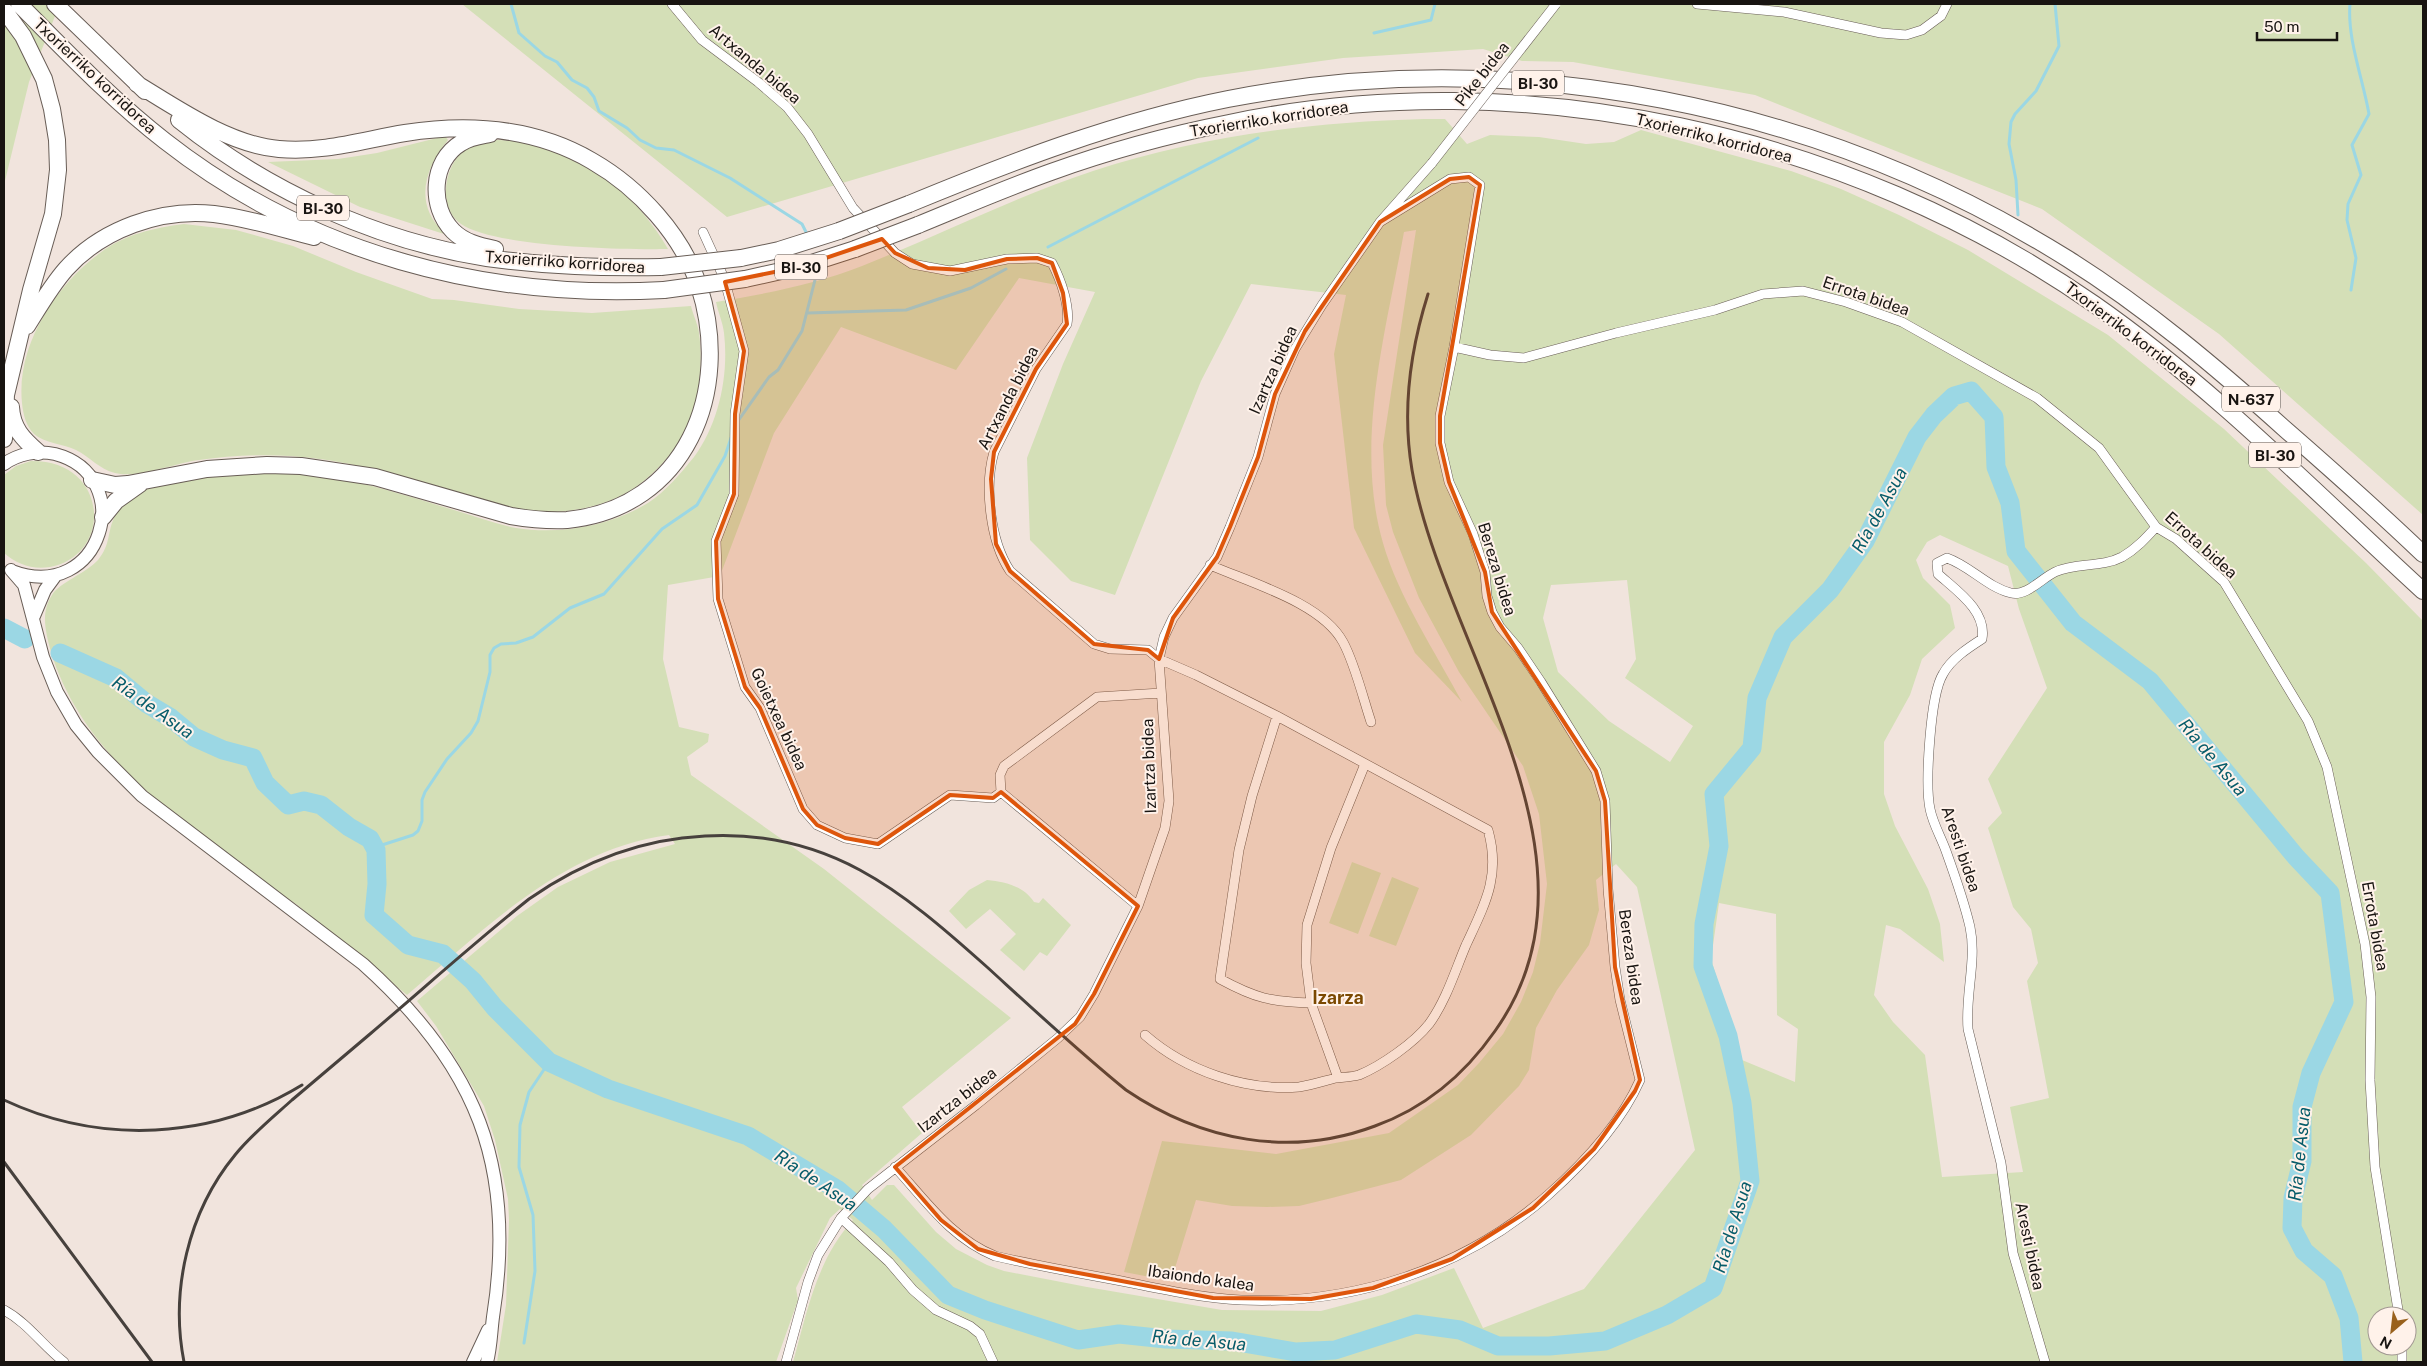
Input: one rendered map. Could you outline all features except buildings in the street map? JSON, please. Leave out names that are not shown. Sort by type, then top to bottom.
[{"type":"highway","name":"Txorierriko korridorea","points":[[19,4],[128,110],[194,162],[232,187],[275,211],[363,249],[456,276],[523,287],[608,293],[664,290],[745,279],[799,267],[855,250],[1046,173],[1120,149],[1232,122],[1336,107],[1424,102],[1507,104],[1604,113],[1698,130],[1806,161],[1906,199],[1985,238],[2057,280],[2123,325],[2200,387],[2423,591]]},
{"type":"highway","name":"Txorierriko korridorea","points":[[55,4],[137,84],[180,121],[245,167],[318,206],[366,225],[445,249],[488,258],[608,268],[661,268],[741,258],[778,250],[839,231],[1011,162],[1080,138],[1149,117],[1227,99],[1333,84],[1386,80],[1461,79],[1607,90],[1684,104],[1778,128],[1842,149],[1916,178],[1996,217],[2070,260],[2137,306],[2236,385],[2362,496],[2423,554]]},
{"type":"highway","points":[[4,10],[23,36],[44,79],[52,109],[57,140],[57,190],[53,214],[31,290],[23,332],[6,395],[4,439]]},
{"type":"highway","points":[[92,480],[114,485],[142,483],[173,475],[224,468],[301,466],[375,477],[492,511],[550,520],[584,517],[612,508],[643,492],[656,482],[674,462],[691,438],[707,398],[711,367],[710,331],[699,286],[694,273],[665,225],[624,183],[576,152],[534,137],[472,126],[406,133],[354,144],[308,150],[276,149],[248,142],[197,121],[137,84]]},
{"type":"highway","points":[[504,131],[472,137],[452,150],[439,171],[436,182],[437,199],[446,223],[461,238],[480,246],[511,252],[540,263]]},
{"type":"highway","points":[[23,332],[56,282],[76,258],[105,238],[150,219],[172,214],[214,214],[363,249]]},
{"type":"highway","points":[[14,365],[11,406],[13,423],[22,439],[38,452]]},
{"type":"highway","points":[[103,518],[116,501],[142,483]]},
{"type":"street","name":"Artxanda bidea","points":[[672,4],[702,40],[758,82],[787,107],[808,134],[853,208],[895,254],[912,264],[950,271],[1007,259],[1037,258],[1052,263],[1068,316],[1067,324],[1036,369],[994,452],[990,479],[991,515],[996,544],[1002,559],[1010,571],[1094,644],[1110,649],[1148,650],[1159,659]]},
{"type":"street","name":"Pike bidea","points":[[1432,163],[1556,4]]},
{"type":"street","points":[[1697,4],[1784,12],[1881,33],[1906,35],[1922,30],[1941,16],[1947,4]]},
{"type":"street","name":"Izartza bidea","points":[[786,1362],[808,1282],[818,1255],[842,1216],[867,1190],[894,1167],[976,1106],[1075,1024],[1094,994],[1138,906],[1168,813],[1159,659],[1164,637],[1174,618],[1217,557],[1248,486],[1275,394],[1295,349],[1322,305],[1380,222],[1432,163]]},
{"type":"street","name":"Bereza bidea","points":[[1380,222],[1450,179],[1469,177],[1480,184],[1454,347],[1440,416],[1440,443],[1449,482],[1473,534],[1485,572],[1487,596],[1492,612],[1500,628],[1518,648],[1541,682],[1596,771],[1605,801],[1609,906],[1615,967],[1620,1000],[1640,1080]]},
{"type":"street","name":"Goietxea bidea","points":[[703,232],[724,278],[744,351],[735,414],[734,494],[716,541],[718,599],[745,687],[760,708],[803,809],[817,825],[845,838],[878,844],[950,795],[993,798],[1001,792]]},
{"type":"street","name":"Errota bidea","points":[[1454,347],[1490,355],[1524,358],[1616,333],[1715,310],[1763,294],[1803,291],[1846,302],[1902,322],[2037,398],[2099,448],[2156,526],[2176,539],[2224,582],[2308,720],[2327,767],[2366,944],[2371,997],[2370,1080],[2374,1167],[2397,1306]]},
{"type":"street","points":[[4,464],[23,454],[38,452],[61,456],[73,462],[92,480],[98,492],[103,518],[96,543],[80,564],[56,575],[41,577],[25,576],[7,568]]},
{"type":"street","name":"Aresti bidea","points":[[2045,1362],[2013,1253],[2001,1163],[1968,1029],[1967,1008],[1972,944],[1970,929],[1946,849],[1934,824],[1929,807],[1930,760],[1936,693],[1942,674],[1951,663],[1982,639],[1984,629],[1973,606],[1938,574],[1937,562],[1947,558],[1957,562],[1996,588],[2013,594],[2026,590],[2057,571],[2096,565],[2121,557],[2140,545],[2156,526]]},
{"type":"street","points":[[1210,566],[1301,604],[1320,615],[1333,626],[1344,643],[1371,722]]},
{"type":"street","points":[[7,568],[24,585],[48,673],[64,707],[76,725],[115,771],[142,796],[363,964],[393,991],[439,1045],[462,1082],[478,1116],[496,1183],[500,1226],[500,1272],[487,1362]]},
{"type":"street","points":[[34,616],[45,590],[56,575]]},
{"type":"street","points":[[1146,1035],[1160,1049],[1203,1072],[1255,1085],[1300,1086],[1358,1075],[1394,1056],[1428,1025],[1441,1003],[1487,899],[1493,869],[1494,851],[1488,830],[1277,716],[1196,675],[1159,659]]},
{"type":"street","points":[[1138,906],[1001,792],[1000,775],[1004,766],[1097,697],[1161,693]]},
{"type":"street","points":[[1277,716],[1252,796],[1239,850],[1220,979],[1247,994],[1281,1002],[1311,1003]]},
{"type":"street","points":[[1338,1078],[1311,1003],[1306,963],[1307,925],[1331,848],[1365,764]]},
{"type":"street","name":"Ibaiondo kalea","points":[[894,1167],[950,1229],[978,1249],[996,1256],[1213,1298],[1268,1301],[1310,1299],[1373,1288],[1407,1278],[1452,1259],[1493,1236],[1533,1208],[1582,1163],[1612,1126],[1640,1080]]},
{"type":"street","points":[[842,1216],[889,1262],[913,1290],[936,1310],[970,1326],[980,1334],[993,1362]]},
{"type":"street","points":[[4,1310],[30,1329],[52,1353],[64,1362]]},
{"type":"street","points":[[473,1362],[493,1318]]},
{"type":"highlighted area","points":[[1469,177],[1480,185],[1440,416],[1440,443],[1449,482],[1485,572],[1492,612],[1596,771],[1605,801],[1615,967],[1640,1080],[1635,1091],[1594,1149],[1533,1208],[1452,1259],[1373,1288],[1311,1299],[1213,1298],[1030,1264],[978,1249],[941,1220],[895,1167],[1075,1024],[1094,994],[1138,906],[1001,792],[993,798],[950,795],[878,844],[845,838],[817,825],[803,809],[760,708],[745,687],[718,599],[716,541],[734,494],[735,414],[744,351],[725,282],[799,267],[882,239],[895,253],[928,268],[965,270],[1007,259],[1037,258],[1052,263],[1063,293],[1067,324],[1036,369],[994,452],[991,479],[996,544],[1010,571],[1094,644],[1148,650],[1159,659],[1173,618],[1217,557],[1258,457],[1275,394],[1305,331],[1380,222],[1450,179]]},
{"type":"green space","points":[[4,4],[49,4],[57,11],[29,82],[4,185]]},
{"type":"green space","points":[[462,4],[2423,4],[2423,515],[2219,334],[2042,209],[1755,95],[1573,62],[1522,61],[1483,49],[1343,58],[1198,78],[727,217]]},
{"type":"green space","points":[[1445,119],[1467,144],[1490,135],[1539,137],[1586,144],[1614,142],[1641,130],[1791,171],[1841,189],[1899,215],[1968,250],[2108,335],[2224,429],[2366,563],[2423,621],[2423,1362],[793,1362],[809,1305],[822,1269],[830,1252],[853,1220],[840,1209],[830,1218],[796,1288],[798,1300],[776,1362],[497,1362],[506,1305],[509,1220],[508,1199],[495,1140],[484,1106],[436,1026],[417,1001],[517,916],[558,887],[610,862],[675,844],[669,835],[631,843],[594,857],[560,874],[496,919],[407,995],[296,904],[181,820],[147,792],[117,761],[89,728],[67,692],[51,652],[45,616],[48,602],[52,595],[61,586],[98,560],[107,544],[115,515],[128,498],[156,486],[190,479],[270,473],[332,477],[387,490],[500,524],[533,530],[584,527],[618,518],[648,503],[667,488],[694,457],[710,429],[720,398],[725,365],[723,325],[716,302],[790,288],[845,272],[1035,192],[1093,171],[1134,159],[1215,140],[1340,123]],"holes":[[[1416,230],[1383,445],[1386,505],[1393,532],[1419,598],[1459,672],[1523,766],[1539,814],[1547,884],[1540,943],[1533,972],[1521,1002],[1503,1034],[1479,1063],[1458,1085],[1389,1133],[1276,1154],[1162,1141],[1124,1272],[1171,1281],[1196,1200],[1232,1206],[1299,1206],[1401,1180],[1471,1135],[1519,1086],[1529,1070],[1536,1028],[1557,990],[1589,945],[1599,910],[1596,880],[1616,864],[1637,887],[1695,1150],[1584,1289],[1483,1328],[1454,1268],[1382,1295],[1321,1311],[1222,1310],[1087,1287],[1004,1271],[987,1265],[956,1249],[936,1232],[894,1185],[887,1185],[872,1200],[862,1185],[922,1133],[902,1107],[1011,1018],[824,869],[691,775],[687,757],[708,742],[709,734],[679,727],[663,659],[668,585],[720,576],[774,433],[841,327],[956,370],[1019,278],[1095,292],[1063,364],[1027,458],[1030,540],[1071,581],[1115,595],[1201,381],[1251,284],[1346,295],[1334,354],[1354,528],[1415,653],[1462,702],[1418,624],[1398,583],[1383,543],[1375,505],[1372,427],[1376,387],[1404,232]],[[1940,535],[2008,566],[2019,609],[2047,688],[1988,779],[2002,813],[1988,828],[2013,907],[2031,929],[2038,963],[2027,981],[2049,1098],[2010,1107],[2023,1172],[1942,1177],[1925,1055],[1893,1022],[1874,995],[1886,925],[1900,929],[1944,962],[1940,924],[1928,889],[1895,826],[1884,794],[1884,742],[1910,695],[1922,659],[1955,628],[1950,605],[1923,578],[1916,560],[1927,542]],[[1627,580],[1636,659],[1625,678],[1693,726],[1670,762],[1609,721],[1558,672],[1543,618],[1551,585]],[[1719,903],[1776,914],[1777,1015],[1798,1029],[1795,1082],[1742,1060],[1711,959]]]},
{"type":"green space","points":[[445,136],[448,140],[436,156],[428,175],[425,195],[430,214],[444,234],[360,207],[268,162],[338,159],[377,153]]},
{"type":"green space","points":[[497,140],[523,142],[549,149],[573,159],[596,172],[618,188],[637,206],[654,227],[668,249],[560,246],[501,238],[478,232],[461,224],[451,213],[446,198],[448,175],[451,168],[459,155],[469,147],[482,142]]},
{"type":"green space","points":[[184,224],[236,230],[293,246],[356,272],[432,299],[454,300],[519,309],[592,313],[691,306],[698,330],[701,362],[698,393],[690,422],[676,447],[637,486],[608,501],[592,506],[575,510],[538,513],[511,510],[368,468],[329,460],[290,456],[233,456],[189,462],[134,474],[115,473],[104,469],[76,450],[38,437],[27,424],[24,416],[22,382],[25,360],[32,339],[54,300],[83,267],[110,246],[140,233]]},
{"type":"green space","points":[[31,461],[57,465],[76,475],[88,491],[94,509],[93,528],[85,545],[71,559],[50,567],[37,568],[25,565],[4,553],[4,475],[16,466]]},
{"type":"green space","points":[[1352,862],[1381,873],[1358,934],[1329,923]]},
{"type":"green space","points":[[1392,877],[1419,888],[1396,946],[1369,936]]},
{"type":"green space","points":[[987,880],[1013,886],[1025,892],[1034,902],[1039,903],[1043,898],[1071,925],[1047,956],[1040,952],[1024,971],[1000,950],[1016,934],[990,909],[966,929],[949,911],[969,890]]},
{"type":"waterway","points":[[511,4],[519,33],[545,56],[557,62],[572,80],[587,88],[594,97],[599,111],[627,128],[640,140],[656,148],[674,150],[730,178],[802,224],[808,236]]},
{"type":"waterway","points":[[1374,33],[1431,20],[1435,4]]},
{"type":"waterway","points":[[2018,215],[2016,180],[2009,144],[2011,122],[2015,114],[2036,91],[2059,46],[2055,4]]},
{"type":"waterway","points":[[2350,4],[2353,45],[2369,114],[2352,145],[2361,175],[2348,204],[2347,220],[2356,258],[2351,290]]},
{"type":"waterway","points":[[1048,247],[1258,138]]},
{"type":"waterway","points":[[738,421],[769,377],[778,370],[802,331],[816,276],[815,268]]},
{"type":"waterway","points":[[808,313],[906,310],[971,288],[1006,269]]},
{"type":"waterway","name":"Ría de Asua","points":[[60,653],[116,678],[146,703],[171,718],[194,737],[223,750],[253,758],[265,783],[288,805],[304,801],[321,805],[349,827],[370,839],[376,850],[377,884],[374,915],[408,945],[443,954],[473,981],[495,1008],[549,1062],[608,1089],[748,1136],[838,1190],[884,1229],[948,1295],[985,1310],[1078,1340],[1119,1334],[1166,1339],[1232,1341],[1296,1352],[1335,1350],[1416,1324],[1460,1330],[1498,1346],[1549,1346],[1605,1341],[1667,1315],[1713,1288],[1750,1181],[1742,1103],[1728,1036],[1703,966],[1704,924],[1719,846],[1714,794],[1752,748],[1757,698],[1783,637],[1830,590],[1865,541],[1917,437],[1934,415],[1954,396],[1971,391],[1994,417],[1996,467],[2010,503],[2016,551],[2073,623],[2150,681],[2296,857],[2330,893],[2344,1002],[2311,1073],[2302,1107],[2302,1161],[2293,1198],[2292,1228],[2304,1251],[2333,1276],[2349,1318],[2353,1362]]},
{"type":"waterway","points":[[376,850],[382,845],[413,835],[418,831],[422,821],[422,800],[425,792],[447,759],[471,733],[478,721],[490,672],[490,655],[494,648],[501,644],[516,643],[533,637],[570,608],[604,594],[662,529],[697,505],[725,456],[731,438]]},
{"type":"waterway","points":[[4,628],[25,639]]},
{"type":"waterway","points":[[524,1343],[535,1271],[533,1215],[519,1167],[520,1125],[529,1092],[549,1062]]},
{"type":"railway","points":[[184,1362],[179,1308],[187,1253],[205,1201],[219,1177],[241,1148],[292,1100],[529,899],[570,874],[635,847],[681,838],[749,836],[789,843],[826,854],[860,870],[924,913],[1126,1090],[1155,1108],[1185,1122],[1215,1132],[1247,1139],[1279,1142],[1311,1141],[1343,1136],[1393,1119],[1411,1110],[1442,1088],[1471,1061],[1495,1031],[1528,964],[1538,895],[1531,824],[1511,752],[1430,538],[1412,470],[1409,448],[1408,403],[1416,337],[1428,294]]},
{"type":"railway","points":[[4,1100],[41,1115],[78,1124],[117,1130],[155,1130],[193,1126],[231,1117],[267,1103],[302,1085]]},
{"type":"railway","points":[[4,1162],[152,1362]]},
{"type":"district","name":"Izarza","points":[[1338,997]]}]
